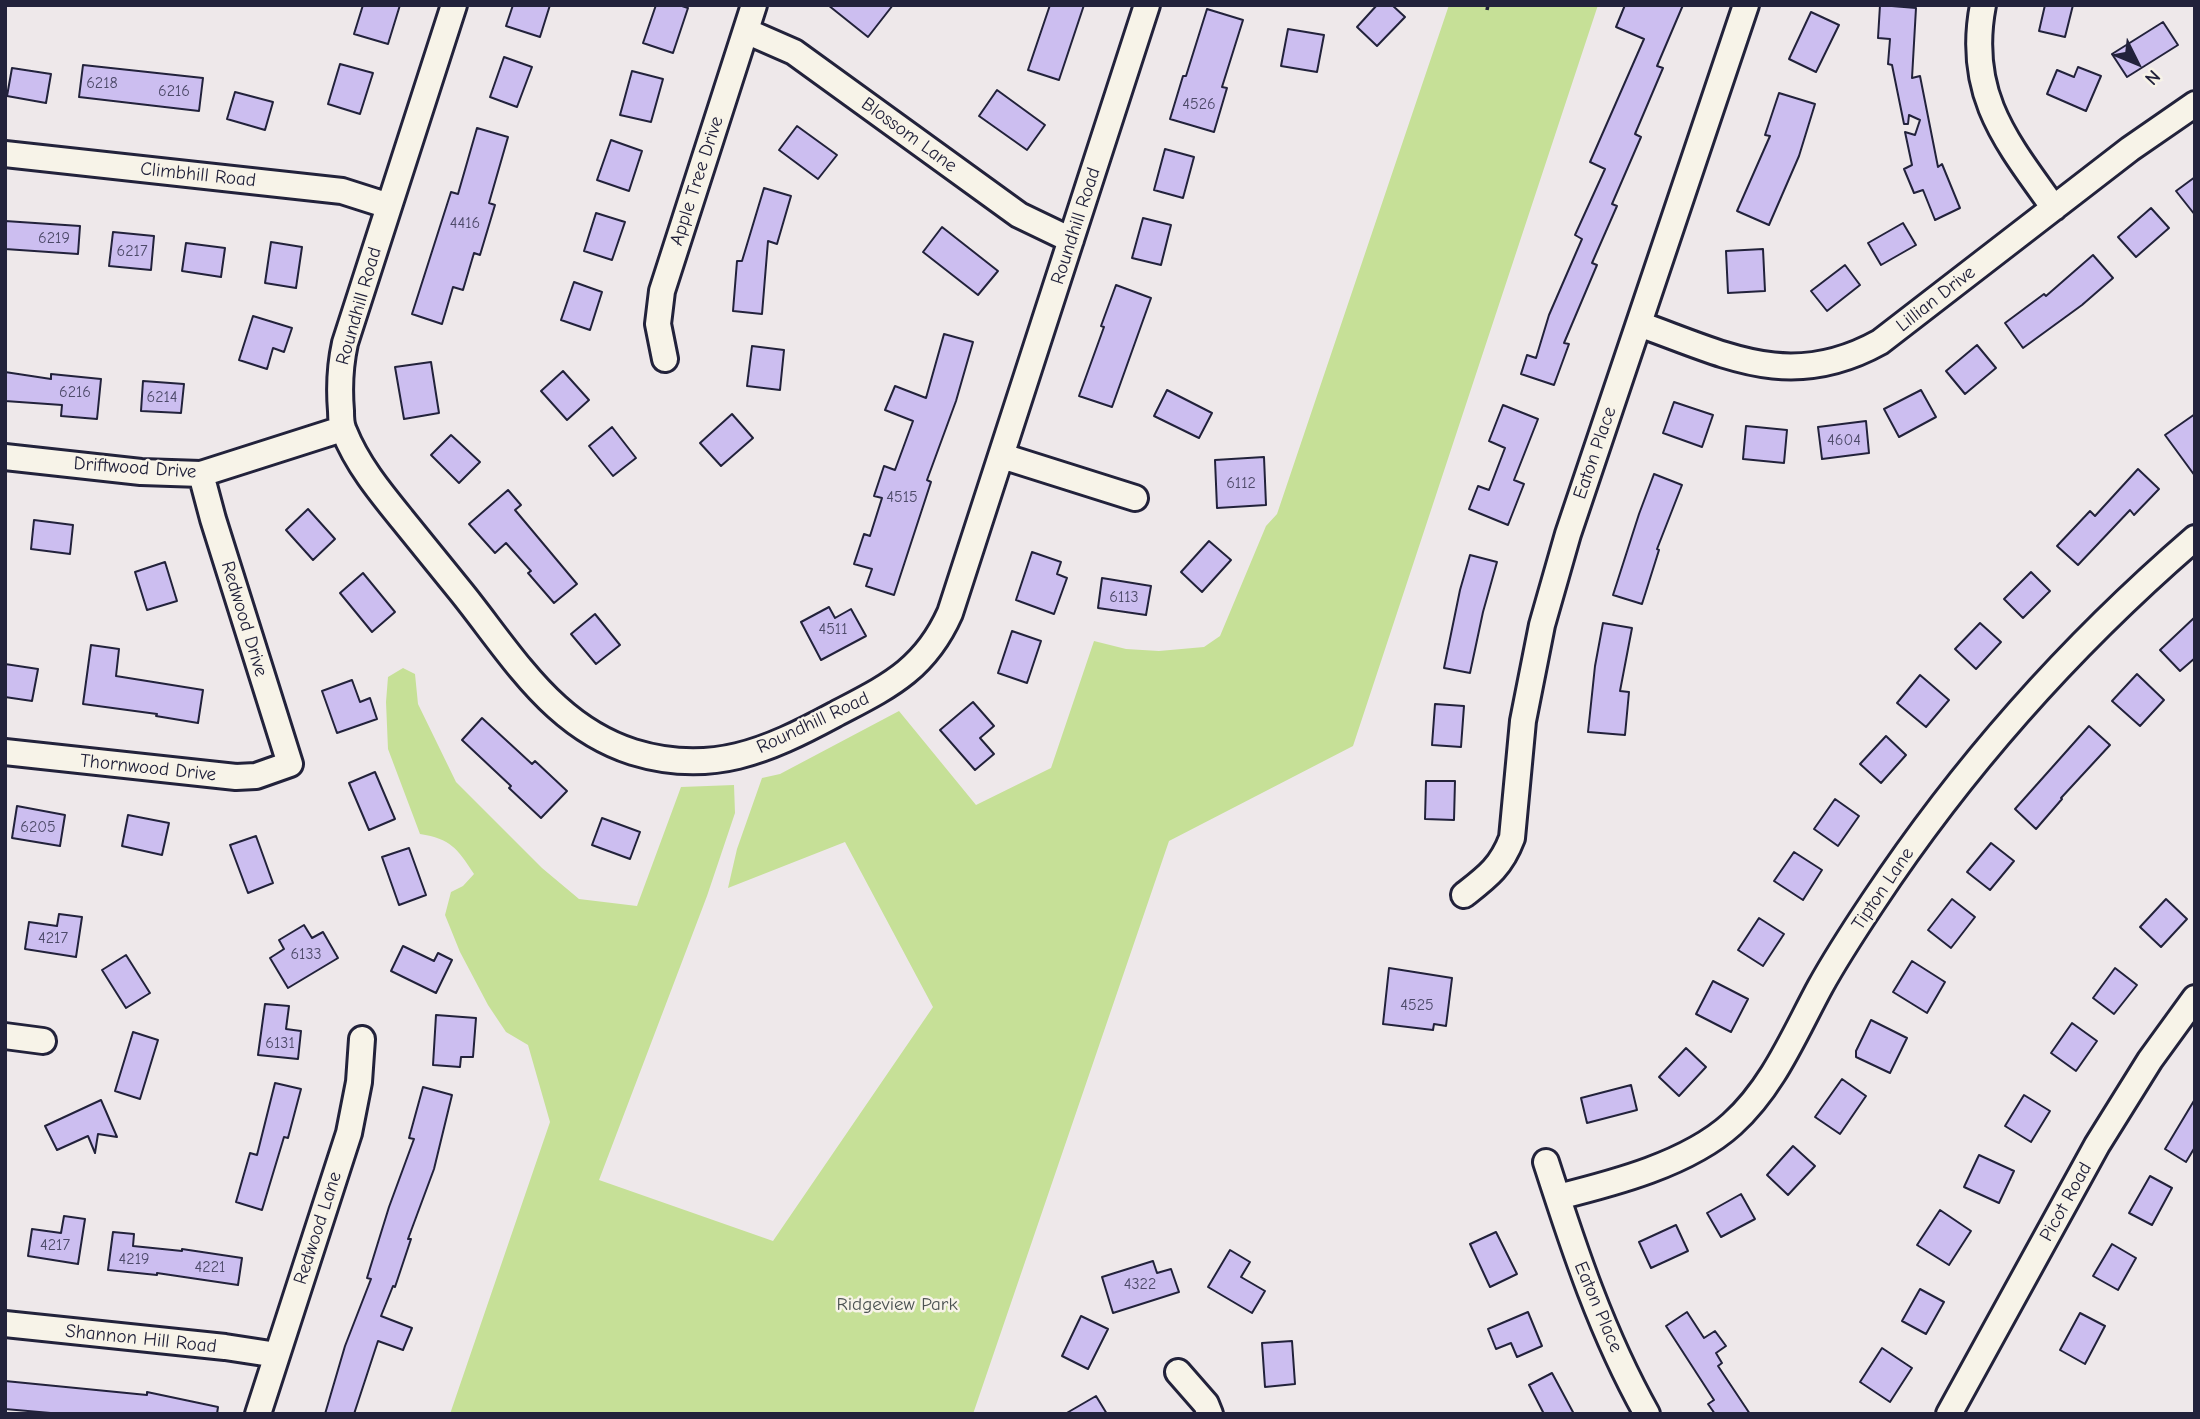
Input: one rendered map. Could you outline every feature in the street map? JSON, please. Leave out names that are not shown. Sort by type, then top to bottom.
[{"type":"street","name":"Roundhill Road","points":[[454,5],[341,362],[339,382],[342,429],[371,480],[521,667],[554,704],[586,729],[617,746],[654,757],[691,761],[732,759],[794,737],[887,687],[915,665],[943,629],[1002,456],[1147,5]]},
{"type":"street","name":"Apple Tree Drive","points":[[665,359],[658,324],[662,291],[754,5]]},
{"type":"street","name":"Eaton Place","points":[[1464,895],[1494,871],[1512,838],[1523,721],[1542,625],[1568,534],[1746,5]]},
{"type":"street","points":[[1983,5],[1979,47],[1987,99],[2008,145],[2054,208]]},
{"type":"street","name":"Blossom Lane","points":[[746,31],[794,52],[1019,215],[1071,240]]},
{"type":"street","name":"Lillian Drive","points":[[1639,324],[1742,360],[1769,366],[1808,367],[1839,361],[1862,352],[1880,342],[2130,149],[2195,104]]},
{"type":"street","name":"Climbhill Road","points":[[5,154],[342,191],[389,206]]},
{"type":"street","name":"Driftwood Drive","points":[[5,457],[141,472],[201,474],[342,429]]},
{"type":"street","points":[[1002,456],[1135,498]]},
{"type":"street","name":"Redwood Drive","points":[[201,474],[290,764]]},
{"type":"street","name":"Tipton Lane","points":[[1558,1197],[1677,1160],[1714,1139],[1743,1114],[1775,1071],[1822,983],[1873,902],[1968,771],[2082,642],[2195,538]]},
{"type":"street","name":"Thornwood Drive","points":[[5,752],[236,777],[257,776],[290,764]]},
{"type":"street","name":"Picot Road","points":[[1949,1414],[2098,1145],[2150,1060],[2195,998]]},
{"type":"street","points":[[5,1036],[43,1041]]},
{"type":"street","name":"Redwood Lane","points":[[258,1414],[349,1133],[359,1082],[362,1039]]},
{"type":"street","name":"Eaton Place","points":[[1546,1162],[1595,1307],[1647,1414]]},
{"type":"street","name":"Shannon Hill Road","points":[[5,1324],[277,1355]]},
{"type":"street","points":[[1178,1372],[1206,1404],[1210,1414]]},
{"type":"green space","name":"Ridgeview Park","points":[[1449,5],[1598,5],[1353,746],[1169,841],[973,1414],[450,1414],[550,1122],[528,1045],[506,1032],[488,1005],[460,952],[445,915],[451,892],[463,886],[474,874],[452,846],[420,834],[388,749],[388,677],[403,668],[415,674],[418,704],[456,782],[542,868],[579,899],[637,906],[681,787],[734,785],[735,813],[707,896],[599,1180],[773,1241],[933,1007],[845,842],[728,888],[737,849],[762,778],[780,774],[899,711],[976,805],[1051,768],[1094,641],[1126,649],[1159,651],[1204,647],[1220,636],[1266,526],[1277,514]]},
{"type":"building","points":[[363,5],[400,5],[388,44],[354,34]]},
{"type":"building","points":[[513,5],[550,5],[540,37],[506,26]]},
{"type":"building","points":[[656,5],[679,5],[688,8],[673,53],[643,43]]},
{"type":"building","points":[[828,5],[893,5],[868,37]]},
{"type":"building","points":[[1050,5],[1084,5],[1059,80],[1028,70]]},
{"type":"building","points":[[1377,5],[1392,5],[1405,17],[1377,46],[1357,27]]},
{"type":"building","points":[[1625,5],[1683,5],[1657,66],[1663,68],[1635,134],[1641,137],[1612,204],[1617,206],[1592,263],[1597,265],[1564,343],[1569,344],[1554,385],[1521,374],[1527,355],[1536,358],[1549,315],[1582,239],[1575,235],[1605,169],[1590,162],[1644,39],[1616,27]]},
{"type":"building","points":[[1880,5],[1916,8],[1912,78],[1920,76],[1938,167],[1942,164],[1960,208],[1935,220],[1923,190],[1914,193],[1904,169],[1912,165],[1905,132],[1915,135],[1920,120],[1909,115],[1908,124],[1904,124],[1892,65],[1888,64],[1890,39],[1878,38]]},
{"type":"building","points":[[2045,5],[2073,5],[2065,37],[2039,31]]},
{"type":"building","points":[[1207,9],[1243,20],[1222,87],[1227,88],[1214,132],[1170,119]]},
{"type":"building","points":[[1811,12],[1839,25],[1816,72],[1789,59]]},
{"type":"building","points":[[2163,22],[2178,45],[2127,77],[2112,54]]},
{"type":"building","points":[[1288,29],[1324,35],[1317,72],[1281,66]]},
{"type":"building","points":[[504,57],[532,67],[517,107],[490,97]]},
{"type":"building","points":[[340,64],[373,73],[360,114],[328,104]]},
{"type":"building","points":[[83,65],[203,78],[199,111],[79,97]]},
{"type":"building","points":[[2078,67],[2101,76],[2086,111],[2047,94],[2057,70],[2074,77]]},
{"type":"building","points":[[12,68],[51,74],[46,103],[7,96]]},
{"type":"building","points":[[632,71],[663,79],[651,122],[620,115]]},
{"type":"building","points":[[997,90],[1045,125],[1027,150],[979,116]]},
{"type":"building","points":[[235,92],[273,102],[265,130],[227,119]]},
{"type":"building","points":[[1779,93],[1815,104],[1799,156],[1769,225],[1737,211],[1770,136],[1765,135]]},
{"type":"building","points":[[797,126],[837,155],[818,179],[779,150]]},
{"type":"building","points":[[477,128],[508,137],[489,203],[495,205],[480,255],[474,253],[463,290],[453,287],[442,324],[412,314],[451,192],[458,194]]},
{"type":"building","points":[[611,140],[642,151],[629,191],[597,180]]},
{"type":"building","points":[[1165,149],[1194,157],[1183,198],[1154,190]]},
{"type":"building","points":[[2195,177],[2195,215],[2176,191]]},
{"type":"building","points":[[764,188],[791,196],[777,244],[768,241],[762,314],[733,311],[737,261],[742,261]]},
{"type":"building","points":[[2151,208],[2169,228],[2136,257],[2118,237]]},
{"type":"building","points":[[596,213],[625,222],[612,260],[584,251]]},
{"type":"building","points":[[1143,218],[1171,225],[1161,265],[1132,258]]},
{"type":"building","points":[[5,221],[80,226],[78,254],[5,249]]},
{"type":"building","points":[[1903,223],[1916,245],[1881,265],[1868,243]]},
{"type":"building","points":[[942,227],[998,271],[978,295],[923,252]]},
{"type":"building","points":[[113,232],[154,236],[151,270],[109,266]]},
{"type":"building","points":[[271,242],[302,247],[296,288],[265,283]]},
{"type":"building","points":[[186,243],[225,248],[221,277],[182,271]]},
{"type":"building","points":[[1763,249],[1765,291],[1728,293],[1726,251]]},
{"type":"building","points":[[2093,255],[2113,278],[2082,305],[2023,348],[2005,323],[2044,294],[2046,296]]},
{"type":"building","points":[[1845,265],[1860,285],[1827,311],[1811,291]]},
{"type":"building","points":[[574,282],[602,292],[590,330],[561,320]]},
{"type":"building","points":[[1116,285],[1151,298],[1112,407],[1079,396]]},
{"type":"building","points":[[253,316],[292,328],[284,352],[273,348],[267,369],[239,360]]},
{"type":"building","points":[[944,334],[973,342],[956,401],[927,480],[931,482],[894,595],[866,586],[872,569],[854,564],[864,534],[870,536],[882,498],[874,496],[884,466],[895,470],[913,421],[885,410],[895,386],[926,398]]},
{"type":"building","points":[[1977,345],[1996,368],[1965,394],[1946,371]]},
{"type":"building","points":[[752,346],[784,350],[780,390],[747,386]]},
{"type":"building","points":[[431,362],[439,413],[404,419],[395,367]]},
{"type":"building","points":[[563,371],[589,400],[567,420],[541,391]]},
{"type":"building","points":[[5,372],[51,379],[51,374],[101,379],[97,419],[61,416],[62,405],[5,401]]},
{"type":"building","points":[[143,381],[184,384],[181,413],[141,411]]},
{"type":"building","points":[[1167,390],[1212,413],[1199,438],[1154,416]]},
{"type":"building","points":[[1921,390],[1936,417],[1899,437],[1884,409]]},
{"type":"building","points":[[1674,402],[1713,415],[1702,447],[1663,433]]},
{"type":"building","points":[[1503,405],[1538,419],[1514,480],[1524,484],[1508,525],[1469,509],[1478,486],[1489,490],[1505,448],[1489,441]]},
{"type":"building","points":[[732,414],[753,438],[721,466],[700,443]]},
{"type":"building","points":[[2195,414],[2195,476],[2165,435]]},
{"type":"building","points":[[1866,421],[1869,453],[1822,459],[1818,427]]},
{"type":"building","points":[[1746,426],[1787,430],[1784,463],[1743,459]]},
{"type":"building","points":[[612,427],[636,458],[613,476],[589,446]]},
{"type":"building","points":[[451,435],[480,462],[459,483],[431,455]]},
{"type":"building","points":[[1264,457],[1266,505],[1217,508],[1215,460]]},
{"type":"building","points":[[2138,469],[2159,489],[2134,515],[2130,510],[2078,565],[2057,546],[2090,511],[2095,516]]},
{"type":"building","points":[[1654,474],[1682,485],[1657,549],[1659,550],[1642,604],[1613,595]]},
{"type":"building","points":[[508,490],[521,505],[515,510],[577,584],[554,603],[506,543],[495,553],[469,524]]},
{"type":"building","points":[[308,509],[335,539],[313,560],[286,530]]},
{"type":"building","points":[[34,520],[73,525],[70,554],[31,549]]},
{"type":"building","points":[[1209,541],[1231,560],[1202,592],[1181,572]]},
{"type":"building","points":[[1032,552],[1061,562],[1057,574],[1067,578],[1054,614],[1016,600]]},
{"type":"building","points":[[1470,555],[1497,562],[1470,673],[1444,668]]},
{"type":"building","points":[[165,562],[177,601],[147,610],[135,572]]},
{"type":"building","points":[[2031,572],[2050,591],[2023,618],[2004,599]]},
{"type":"building","points":[[363,573],[395,612],[372,632],[340,593]]},
{"type":"building","points":[[1102,578],[1151,586],[1146,615],[1098,608]]},
{"type":"building","points":[[829,607],[835,618],[851,609],[866,636],[821,660],[801,622]]},
{"type":"building","points":[[595,614],[620,645],[596,664],[571,634]]},
{"type":"building","points":[[2195,617],[2195,658],[2180,671],[2160,650]]},
{"type":"building","points":[[1603,623],[1632,628],[1620,691],[1629,692],[1625,735],[1588,732]]},
{"type":"building","points":[[1980,623],[2001,642],[1976,669],[1955,649]]},
{"type":"building","points":[[1012,631],[1041,641],[1027,683],[998,673]]},
{"type":"building","points":[[91,645],[119,649],[116,676],[203,690],[198,723],[156,716],[157,714],[83,704]]},
{"type":"building","points":[[5,664],[38,669],[32,701],[5,697]]},
{"type":"building","points":[[2137,674],[2164,700],[2140,726],[2112,701]]},
{"type":"building","points":[[1920,675],[1949,700],[1926,727],[1897,703]]},
{"type":"building","points":[[352,680],[360,702],[370,698],[377,719],[337,733],[322,691]]},
{"type":"building","points":[[973,702],[994,726],[980,738],[994,754],[975,770],[940,730]]},
{"type":"building","points":[[1435,704],[1464,706],[1461,747],[1432,745]]},
{"type":"building","points":[[482,718],[532,764],[535,761],[567,791],[541,818],[462,740]]},
{"type":"building","points":[[2089,726],[2110,745],[2036,829],[2015,809]]},
{"type":"building","points":[[1886,736],[1906,755],[1881,783],[1860,764]]},
{"type":"building","points":[[375,772],[395,819],[369,830],[349,783]]},
{"type":"building","points":[[1426,781],[1455,781],[1454,820],[1425,819]]},
{"type":"building","points":[[1835,799],[1859,816],[1838,846],[1814,829]]},
{"type":"building","points":[[17,806],[65,815],[60,846],[12,838]]},
{"type":"building","points":[[128,815],[169,823],[162,855],[122,846]]},
{"type":"building","points":[[602,818],[640,832],[630,859],[592,845]]},
{"type":"building","points":[[256,836],[273,883],[248,893],[230,845]]},
{"type":"building","points":[[1991,843],[2014,861],[1990,890],[1967,872]]},
{"type":"building","points":[[409,848],[426,895],[399,905],[382,857]]},
{"type":"building","points":[[1794,852],[1822,870],[1803,900],[1774,881]]},
{"type":"building","points":[[1952,899],[1975,917],[1951,948],[1928,930]]},
{"type":"building","points":[[2166,899],[2187,919],[2161,947],[2140,927]]},
{"type":"building","points":[[59,914],[82,917],[76,957],[25,949],[29,922],[57,926]]},
{"type":"building","points":[[1759,918],[1784,934],[1763,966],[1738,950]]},
{"type":"building","points":[[304,925],[312,938],[323,932],[338,958],[288,988],[270,958],[284,949],[279,940]]},
{"type":"building","points":[[403,946],[434,961],[438,953],[452,960],[436,993],[391,971]]},
{"type":"building","points":[[126,955],[150,993],[126,1008],[102,970]]},
{"type":"building","points":[[1912,961],[1945,982],[1927,1013],[1893,992]]},
{"type":"building","points":[[1389,968],[1452,978],[1446,1026],[1434,1024],[1433,1030],[1383,1024]]},
{"type":"building","points":[[2115,968],[2137,985],[2114,1014],[2093,998]]},
{"type":"building","points":[[1713,981],[1748,999],[1731,1032],[1696,1014]]},
{"type":"building","points":[[265,1004],[289,1006],[286,1029],[301,1031],[298,1059],[258,1055]]},
{"type":"building","points":[[436,1015],[476,1018],[473,1057],[461,1057],[460,1067],[433,1065]]},
{"type":"building","points":[[1871,1020],[1907,1038],[1890,1073],[1856,1057],[1856,1051]]},
{"type":"building","points":[[2072,1023],[2097,1041],[2076,1071],[2051,1053]]},
{"type":"building","points":[[133,1032],[158,1040],[140,1099],[115,1091]]},
{"type":"building","points":[[1686,1048],[1706,1067],[1679,1096],[1659,1077]]},
{"type":"building","points":[[1842,1079],[1866,1096],[1840,1134],[1815,1117]]},
{"type":"building","points":[[275,1083],[301,1089],[288,1138],[284,1137],[262,1210],[236,1202],[250,1153],[257,1155]]},
{"type":"building","points":[[1631,1085],[1637,1110],[1587,1123],[1581,1098]]},
{"type":"building","points":[[423,1087],[452,1095],[434,1169],[408,1239],[411,1239],[395,1287],[393,1286],[381,1316],[412,1328],[403,1350],[378,1341],[354,1414],[325,1414],[345,1346],[371,1279],[367,1278],[389,1207],[414,1139],[409,1138]]},
{"type":"building","points":[[2024,1095],[2050,1111],[2031,1142],[2005,1126]]},
{"type":"building","points":[[2195,1099],[2195,1147],[2186,1162],[2165,1149]]},
{"type":"building","points":[[101,1100],[117,1137],[98,1134],[95,1153],[88,1136],[57,1150],[45,1126]]},
{"type":"building","points":[[1793,1146],[1815,1166],[1788,1195],[1767,1175]]},
{"type":"building","points":[[1979,1155],[2014,1171],[1999,1203],[1964,1187]]},
{"type":"building","points":[[2150,1176],[2172,1188],[2152,1225],[2129,1213]]},
{"type":"building","points":[[1741,1194],[1755,1219],[1721,1237],[1707,1213]]},
{"type":"building","points":[[1940,1210],[1971,1231],[1949,1265],[1917,1245]]},
{"type":"building","points":[[64,1216],[85,1219],[78,1264],[28,1256],[32,1229],[61,1233]]},
{"type":"building","points":[[1676,1225],[1688,1251],[1651,1268],[1639,1242]]},
{"type":"building","points":[[113,1232],[134,1234],[133,1246],[182,1249],[242,1258],[238,1285],[157,1273],[108,1270]]},
{"type":"building","points":[[1496,1232],[1517,1274],[1490,1287],[1470,1244]]},
{"type":"building","points":[[2112,1244],[2136,1258],[2118,1290],[2093,1276]]},
{"type":"building","points":[[1230,1250],[1250,1262],[1241,1277],[1265,1291],[1252,1313],[1208,1287]]},
{"type":"building","points":[[1153,1261],[1157,1273],[1171,1269],[1179,1292],[1113,1313],[1102,1277]]},
{"type":"building","points":[[1920,1289],[1944,1302],[1926,1334],[1902,1321]]},
{"type":"building","points":[[1528,1312],[1542,1346],[1517,1357],[1511,1343],[1496,1349],[1488,1329]]},
{"type":"building","points":[[1687,1312],[1704,1338],[1715,1331],[1726,1346],[1716,1353],[1722,1363],[1718,1366],[1750,1414],[1715,1414],[1708,1404],[1714,1400],[1666,1326]]},
{"type":"building","points":[[2080,1313],[2105,1326],[2085,1364],[2060,1350]]},
{"type":"building","points":[[1081,1316],[1108,1329],[1088,1369],[1062,1356]]},
{"type":"building","points":[[1292,1341],[1295,1384],[1265,1387],[1262,1343]]},
{"type":"building","points":[[1882,1348],[1912,1368],[1890,1402],[1860,1382]]},
{"type":"building","points":[[1552,1373],[1574,1414],[1544,1414],[1529,1385]]},
{"type":"building","points":[[5,1381],[147,1395],[147,1392],[218,1407],[217,1414],[62,1414],[5,1409]]},
{"type":"building","points":[[1096,1396],[1107,1414],[1065,1414]]}]
